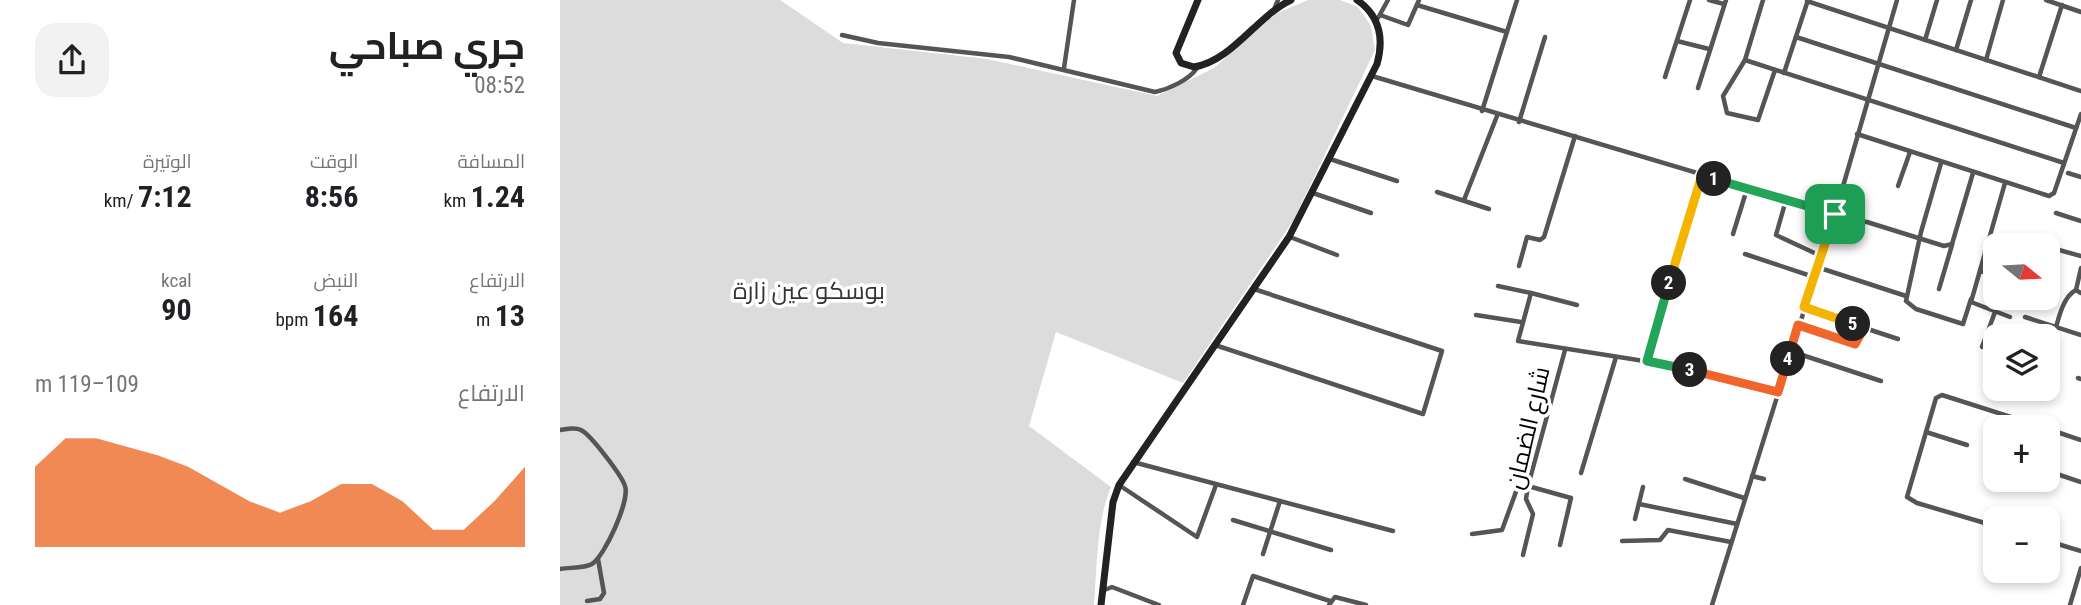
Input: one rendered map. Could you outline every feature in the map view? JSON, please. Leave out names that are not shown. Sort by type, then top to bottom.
[{"type":"main road","points":[[1198,0],[1176,53],[1181,63],[1197,67],[1224,53],[1277,4],[1291,0]]},
{"type":"main road","points":[[1101,605],[1113,502],[1119,485],[1289,237],[1371,76],[1381,44],[1378,19],[1357,0]]},
{"type":"street","points":[[1064,68],[1074,0]]},
{"type":"street","points":[[1388,0],[1378,19],[1408,25],[1418,2],[1507,32]]},
{"type":"street","points":[[1482,111],[1517,0]]},
{"type":"street","points":[[1665,78],[1690,0]]},
{"type":"street","points":[[1698,89],[1725,2],[1709,0]]},
{"type":"street","points":[[1763,0],[1745,60],[1723,96],[1727,113],[1758,120],[1775,70]]},
{"type":"street","points":[[1784,73],[1807,0],[2081,91]]},
{"type":"street","points":[[1712,605],[1834,216],[1897,0]]},
{"type":"street","points":[[1925,40],[1937,0]]},
{"type":"street","points":[[1956,50],[1971,0]]},
{"type":"street","points":[[1986,60],[2003,0]]},
{"type":"street","points":[[2046,0],[2081,12]]},
{"type":"street","points":[[2039,77],[2062,5]]},
{"type":"street","points":[[842,36],[878,43],[1000,55],[1064,68],[1155,92],[1173,86],[1193,74],[1197,67]]},
{"type":"street","points":[[1519,122],[1545,37]]},
{"type":"street","points":[[1796,37],[2076,128]]},
{"type":"street","points":[[1677,41],[1710,49]]},
{"type":"street","points":[[1745,60],[1867,97],[2064,163]]},
{"type":"street","points":[[1371,76],[1834,216],[1867,222],[1948,247],[1952,244]]},
{"type":"street","points":[[1857,134],[1941,163],[2052,195],[2081,114]]},
{"type":"street","points":[[1464,200],[1497,115]]},
{"type":"street","points":[[1519,266],[1527,237],[1541,240],[1544,237],[1575,136]]},
{"type":"street","points":[[1898,186],[1910,152]]},
{"type":"street","points":[[1330,159],[1397,181]]},
{"type":"street","points":[[1941,163],[1906,296],[1910,307],[1961,324],[1966,322],[1983,259]]},
{"type":"street","points":[[1939,289],[1973,173]]},
{"type":"street","points":[[2068,173],[2081,177]]},
{"type":"street","points":[[1647,361],[1702,175]]},
{"type":"street","points":[[1990,233],[2005,183]]},
{"type":"street","points":[[1733,234],[1747,189]]},
{"type":"street","points":[[1437,192],[1489,209]]},
{"type":"street","points":[[1313,193],[1371,213]]},
{"type":"street","points":[[1786,200],[1776,235],[1821,256]]},
{"type":"street","points":[[2056,213],[2081,221]]},
{"type":"street","points":[[1289,237],[1336,255]]},
{"type":"street","points":[[2060,250],[2081,256]]},
{"type":"street","points":[[1745,254],[1814,277]]},
{"type":"street","points":[[1817,267],[1906,296]]},
{"type":"street","points":[[2059,324],[2062,307],[2070,293],[2078,292],[2081,268]]},
{"type":"street","points":[[1498,286],[1577,305]]},
{"type":"street","points":[[1215,345],[1423,414],[1442,351],[1254,289]]},
{"type":"street","points":[[1531,293],[1518,341],[1647,361],[1778,392]]},
{"type":"street","points":[[1971,299],[1973,305],[2010,317]]},
{"type":"street","points":[[1804,307],[1898,340]]},
{"type":"street","points":[[1982,347],[1995,313]]},
{"type":"street","points":[[1476,316],[1521,322]]},
{"type":"street","points":[[2025,317],[2046,324]]},
{"type":"street","points":[[1798,325],[1855,344],[1864,328]]},
{"type":"street","points":[[2060,329],[2081,335]]},
{"type":"street","name":"شارع الضمان","points":[[1522,555],[1533,514],[1526,499],[1528,486],[1565,350]]},
{"type":"street","points":[[1790,351],[1881,381]]},
{"type":"street","points":[[1581,473],[1616,357]]},
{"type":"street","points":[[1983,522],[1907,497],[1936,398],[1941,395],[2004,415]]},
{"type":"street","points":[[560,430],[575,429],[586,434],[625,486],[619,516],[598,559],[587,566],[560,569]]},
{"type":"street","points":[[1926,432],[1967,445]]},
{"type":"street","points":[[2060,433],[2081,440]]},
{"type":"street","points":[[1133,462],[1393,531]]},
{"type":"street","points":[[2060,475],[2081,482]]},
{"type":"street","points":[[1752,476],[1764,479]]},
{"type":"street","points":[[1685,479],[1745,499]]},
{"type":"street","points":[[1119,485],[1197,537],[1216,485]]},
{"type":"street","points":[[1472,534],[1502,530],[1517,489],[1528,486],[1571,498],[1560,545]]},
{"type":"street","points":[[1635,519],[1643,487]]},
{"type":"street","points":[[1263,554],[1280,501]]},
{"type":"street","points":[[1639,504],[1737,524]]},
{"type":"street","points":[[1233,520],[1331,550]]},
{"type":"street","points":[[1622,541],[1660,540],[1668,530],[1731,542]]},
{"type":"street","points":[[2060,545],[2081,551]]},
{"type":"street","points":[[587,601],[596,601],[604,593],[598,559]]},
{"type":"street","points":[[2070,605],[2081,568]]},
{"type":"street","points":[[1243,605],[1253,576],[1330,603],[1337,597],[1366,605]]},
{"type":"street","points":[[1102,591],[1112,587],[1159,605]]},
{"type":"green space","name":"بوسكو عين زارة","points":[[560,0],[780,0],[843,43],[987,59],[1157,96],[1214,68],[1275,14],[1308,0],[1340,0],[1358,7],[1371,26],[1375,50],[1293,221],[1183,383],[1056,332],[1029,426],[1111,487],[1102,515],[1094,605],[560,605]]},
{"type":"route","points":[[1702,175],[1835,214],[1804,307],[1864,328],[1859,342],[1855,344],[1798,325],[1778,392],[1682,367],[1647,361],[1702,175]]}]
